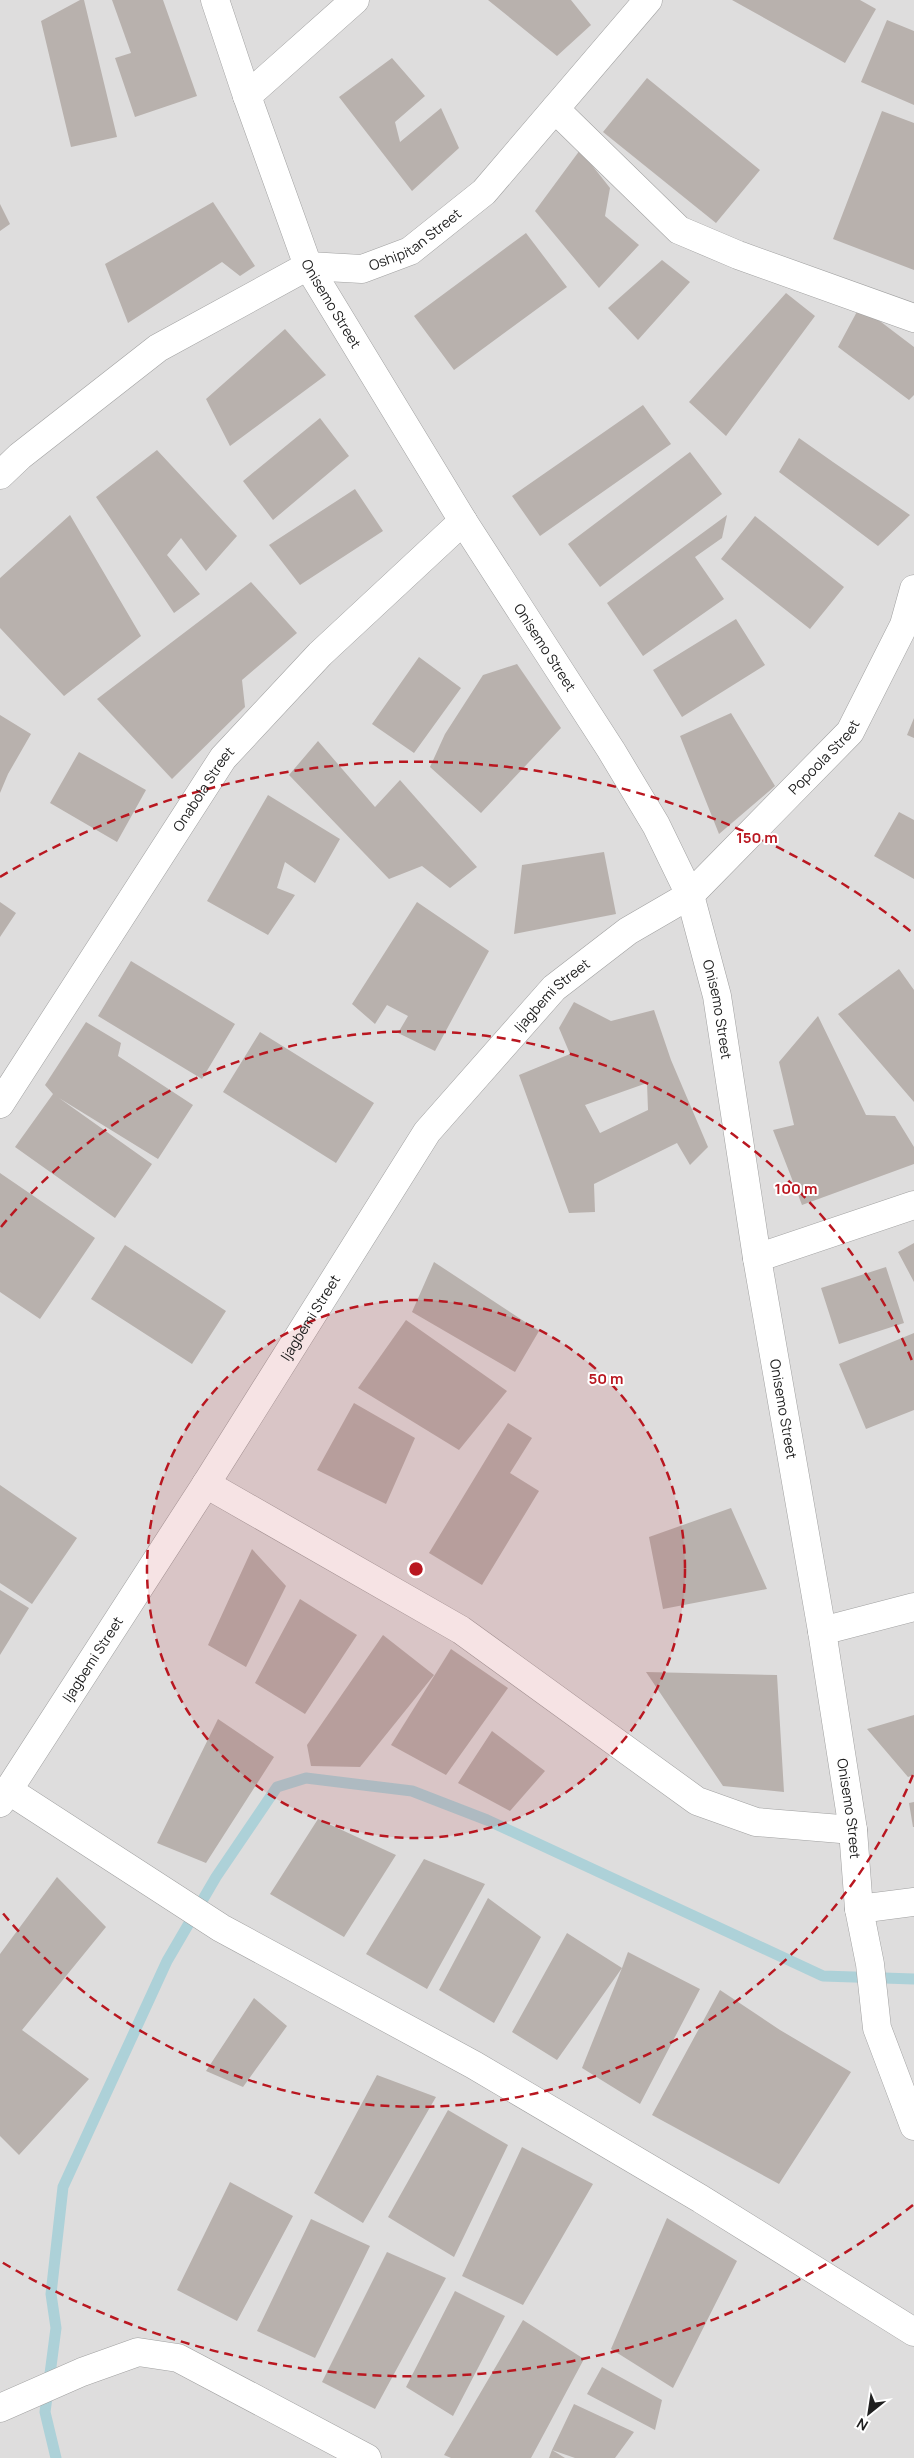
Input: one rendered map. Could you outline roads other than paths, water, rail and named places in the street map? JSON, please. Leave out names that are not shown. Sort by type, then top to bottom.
[{"type":"street","name":"Onisemo Street","points":[[215,0],[308,266],[463,521],[611,750],[656,825],[690,895],[717,996],[757,1258],[822,1630],[853,1830],[859,1908],[870,1964],[877,2028],[914,2126]]},
{"type":"street","points":[[247,96],[356,0]]},
{"type":"street","name":"Oshipitan Street","points":[[308,266],[362,269],[410,251],[484,192],[648,0]]},
{"type":"street","points":[[555,109],[679,230],[738,255],[914,318]]},
{"type":"street","points":[[0,475],[20,456],[158,348],[308,266]]},
{"type":"street","name":"Onabola Street","points":[[0,1104],[223,758],[320,654],[463,521]]},
{"type":"street","name":"Popoola Street","points":[[690,895],[850,732],[904,625],[914,589]]},
{"type":"street","name":"Ijagbemi Street","points":[[4,1797],[206,1484],[427,1132],[554,988],[628,930],[690,895]]},
{"type":"street","points":[[757,1258],[914,1205]]},
{"type":"street","points":[[206,1484],[461,1630],[697,1801],[756,1822],[853,1830]]},
{"type":"street","points":[[822,1630],[914,1607]]},
{"type":"street","points":[[4,1797],[221,1928],[474,2065],[701,2199],[914,2332]]},
{"type":"street","points":[[859,1908],[914,1902]]},
{"type":"street","points":[[10,2403],[82,2372],[138,2352],[178,2358],[367,2458]]},
{"type":"waterway","points":[[56,2458],[45,2412],[56,2328],[51,2294],[63,2187],[167,1961],[216,1877],[277,1787],[306,1778],[412,1791],[487,1820],[823,1976],[914,1979]]}]
